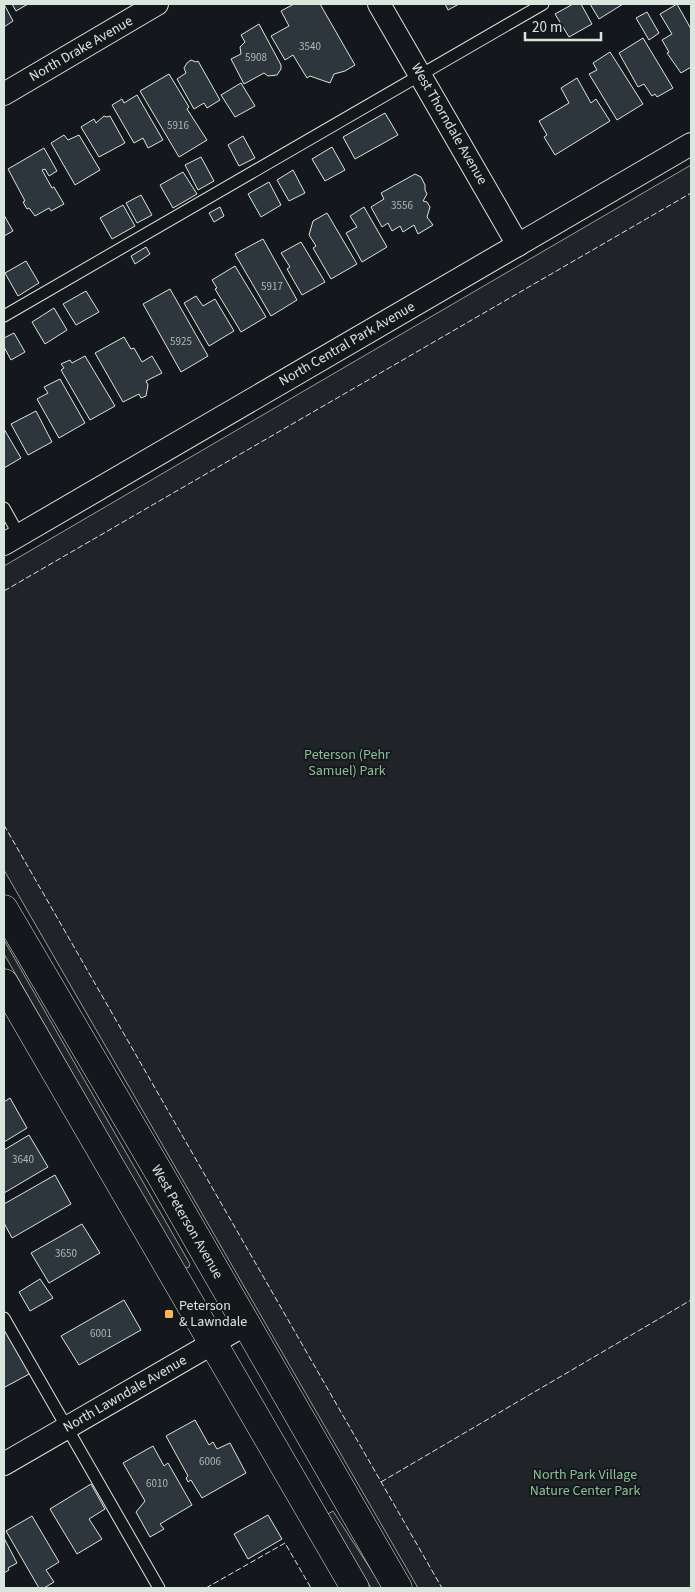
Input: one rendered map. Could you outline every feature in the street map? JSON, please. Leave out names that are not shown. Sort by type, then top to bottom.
[{"type":"main road","name":"West Peterson Avenue","points":[[4,909],[398,1588]]},
{"type":"main road","points":[[6,992],[214,1343],[354,1588]]},
{"type":"street","name":"North Drake Avenue","points":[[4,94],[157,4]]},
{"type":"street","name":"West Thorndale Avenue","points":[[379,4],[518,245]]},
{"type":"street","name":"North Central Park Avenue","points":[[11,540],[691,144]]},
{"type":"street","name":"North Lawndale Avenue","points":[[4,1464],[246,1324]]},
{"type":"lane","points":[[4,316],[543,4]]},
{"type":"lane","points":[[4,508],[11,540]]},
{"type":"lane","points":[[4,1318],[159,1588]]},
{"type":"green space","name":"Peterson (Pehr Samuel) Park","points":[[691,165],[691,1588],[418,1588],[4,870],[4,566]]},
{"type":"green space","points":[[4,940],[190,1264],[189,1267],[184,1267],[4,954]]},
{"type":"green space","points":[[333,1511],[383,1588],[371,1588],[328,1514]]},
{"type":"building","points":[[4,4],[13,21],[4,27]]},
{"type":"building","points":[[12,4],[28,4],[16,11]]},
{"type":"building","points":[[294,4],[320,4],[355,65],[345,71],[334,74],[330,83],[310,76],[307,78],[293,55],[285,60],[271,36],[289,26],[281,11]]},
{"type":"building","points":[[445,4],[459,4],[448,10]]},
{"type":"building","points":[[573,4],[581,4],[592,24],[569,37],[555,14]]},
{"type":"building","points":[[590,4],[623,4],[599,19]]},
{"type":"building","points":[[677,4],[691,29],[691,67],[681,73],[667,53],[669,52],[662,40],[672,34],[660,14]]},
{"type":"building","points":[[647,12],[659,33],[649,40],[636,18]]},
{"type":"building","points":[[259,24],[281,65],[281,69],[277,75],[268,76],[264,73],[244,84],[231,59],[241,54],[240,47],[245,42],[241,35]]},
{"type":"building","points":[[643,38],[673,88],[657,97],[655,94],[652,96],[644,84],[638,87],[619,53]]},
{"type":"building","points":[[610,52],[643,104],[617,120],[589,74],[597,70],[593,63]]},
{"type":"building","points":[[191,60],[198,61],[220,100],[207,108],[204,103],[194,109],[177,79],[186,73],[184,68]]},
{"type":"building","points":[[169,74],[189,107],[187,109],[207,140],[179,157],[140,91]]},
{"type":"building","points":[[577,78],[591,103],[596,99],[610,121],[555,155],[544,137],[547,135],[539,121],[569,103],[561,88]]},
{"type":"building","points":[[241,83],[255,106],[235,117],[221,95]]},
{"type":"building","points":[[137,95],[163,140],[148,148],[143,138],[134,143],[112,105],[122,99],[124,103]]},
{"type":"building","points":[[385,113],[398,135],[355,159],[343,137]]},
{"type":"building","points":[[104,116],[110,116],[125,143],[99,157],[81,127],[94,119],[96,123]]},
{"type":"building","points":[[64,135],[68,140],[79,135],[100,170],[75,185],[51,143]]},
{"type":"building","points":[[243,136],[255,158],[239,166],[228,145]]},
{"type":"building","points":[[332,147],[345,170],[325,181],[312,159]]},
{"type":"building","points":[[44,148],[57,171],[49,176],[45,169],[42,170],[64,204],[51,211],[49,208],[35,216],[29,208],[27,209],[23,202],[25,201],[8,169]]},
{"type":"building","points":[[201,157],[214,181],[198,190],[185,165]]},
{"type":"building","points":[[293,170],[305,193],[289,201],[277,180]]},
{"type":"building","points":[[183,172],[197,194],[173,208],[160,185]]},
{"type":"building","points":[[415,174],[421,177],[425,185],[427,194],[423,201],[427,202],[430,207],[427,217],[433,225],[418,234],[414,225],[403,232],[400,226],[392,231],[388,223],[382,227],[371,207],[384,199],[381,193]]},
{"type":"building","points":[[269,182],[281,205],[261,217],[248,194]]},
{"type":"building","points":[[141,195],[152,215],[137,223],[126,203]]},
{"type":"building","points":[[123,205],[135,226],[112,239],[100,218]]},
{"type":"building","points":[[220,207],[224,216],[214,222],[209,213]]},
{"type":"building","points":[[364,207],[387,247],[362,262],[346,233],[357,227],[350,216]]},
{"type":"building","points":[[327,213],[357,264],[331,279],[313,248],[316,246],[309,235],[313,221]]},
{"type":"building","points":[[4,215],[13,231],[4,236]]},
{"type":"building","points":[[263,239],[297,300],[271,316],[235,254]]},
{"type":"building","points":[[301,242],[325,282],[302,295],[287,269],[290,267],[281,253]]},
{"type":"building","points":[[146,247],[150,254],[135,264],[131,256]]},
{"type":"building","points":[[26,261],[39,283],[18,296],[5,273]]},
{"type":"building","points":[[235,266],[266,317],[241,332],[215,289],[217,288],[212,280]]},
{"type":"building","points":[[170,289],[208,356],[181,372],[143,304]]},
{"type":"building","points":[[86,291],[99,312],[76,325],[63,304]]},
{"type":"building","points":[[196,296],[203,306],[215,299],[234,331],[209,346],[184,303]]},
{"type":"building","points":[[54,308],[67,330],[45,344],[32,322]]},
{"type":"building","points":[[14,333],[25,352],[11,360],[4,347],[4,338]]},
{"type":"building","points":[[124,337],[131,349],[134,348],[142,362],[152,356],[162,373],[146,381],[148,385],[146,396],[141,398],[139,394],[123,402],[95,353]]},
{"type":"building","points":[[85,356],[115,406],[90,420],[61,370],[64,368],[61,364],[70,360],[72,363]]},
{"type":"building","points":[[60,379],[85,423],[59,438],[37,399],[48,393],[44,387]]},
{"type":"building","points":[[36,411],[52,442],[28,455],[11,424]]},
{"type":"building","points":[[4,429],[21,458],[4,468]]},
{"type":"building","points":[[10,1098],[27,1128],[4,1142],[4,1102]]},
{"type":"building","points":[[29,1135],[48,1167],[4,1193],[4,1150]]},
{"type":"building","points":[[55,1175],[71,1204],[12,1238],[4,1223],[4,1204]]},
{"type":"building","points":[[82,1224],[100,1253],[49,1283],[31,1253]]},
{"type":"building","points":[[40,1279],[53,1298],[30,1311],[19,1292]]},
{"type":"building","points":[[124,1300],[141,1330],[79,1365],[61,1336]]},
{"type":"building","points":[[4,1321],[33,1372],[5,1387],[4,1384]]},
{"type":"building","points":[[195,1420],[209,1445],[213,1442],[217,1449],[230,1443],[246,1473],[202,1498],[191,1480],[188,1482],[186,1478],[188,1476],[166,1436]]},
{"type":"building","points":[[153,1446],[164,1466],[168,1463],[192,1505],[160,1524],[164,1529],[150,1537],[136,1512],[145,1501],[123,1463]]},
{"type":"building","points":[[91,1484],[105,1509],[89,1519],[102,1539],[77,1554],[50,1509]]},
{"type":"building","points":[[268,1515],[282,1539],[248,1559],[234,1534]]},
{"type":"building","points":[[32,1516],[59,1562],[46,1570],[54,1582],[44,1588],[39,1588],[6,1531]]},
{"type":"building","points":[[4,1538],[17,1563],[8,1568],[9,1570],[4,1573]]},
{"type":"fence","points":[[4,591],[691,193]]},
{"type":"fence","points":[[4,825],[442,1588]]},
{"type":"fence","points":[[381,1482],[691,1300]]},
{"type":"fence","points":[[206,1588],[285,1543],[311,1588]]},
{"type":"place","name":"Peterson & Lawndale","points":[[169,1314]]},
{"type":"park label","name":"North Park Village Nature Center Park","points":[[585,1484]]}]
